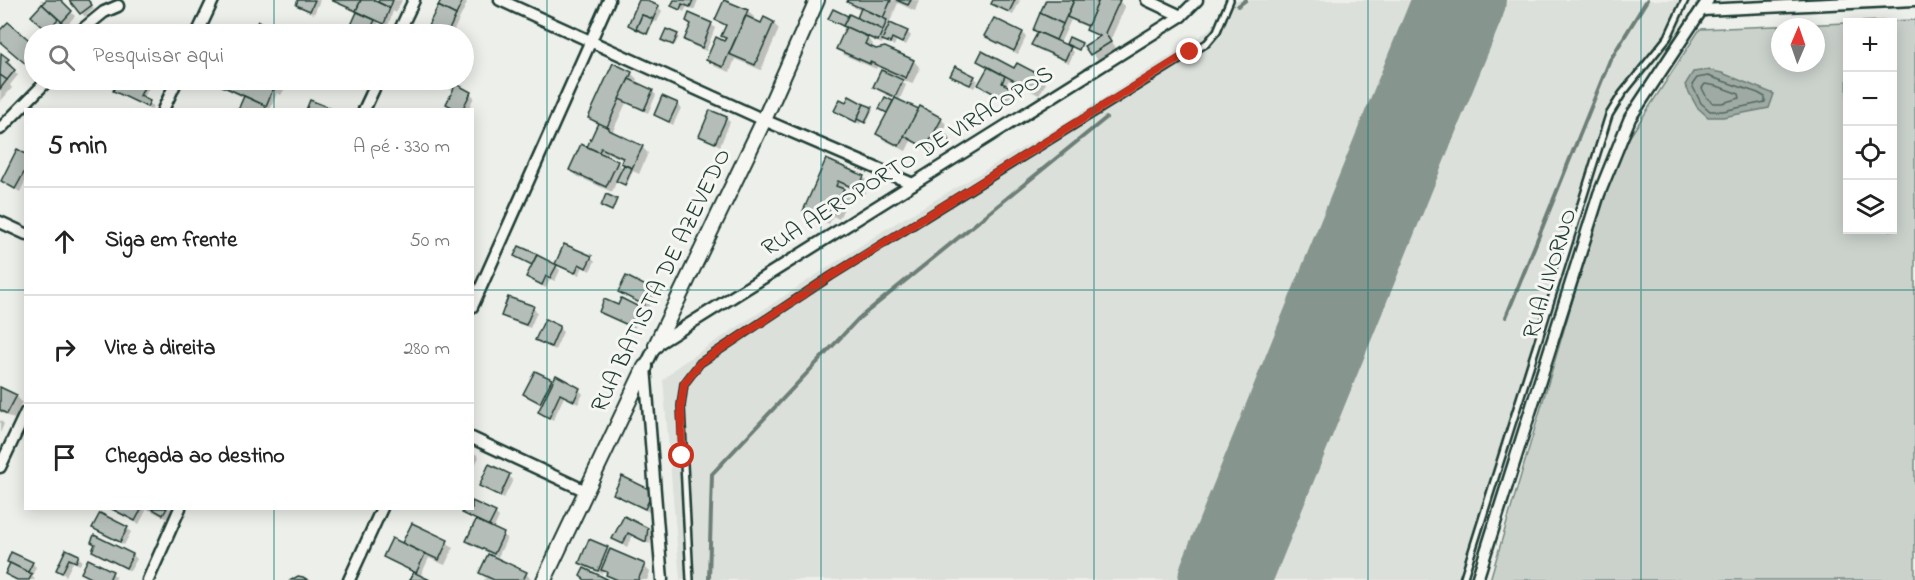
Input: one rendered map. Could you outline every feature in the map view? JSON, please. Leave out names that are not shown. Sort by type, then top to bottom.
[{"type":"street","points":[[202,24],[213,0]]},
{"type":"street","points":[[403,24],[414,0]]},
{"type":"street","points":[[500,0],[764,120],[913,184]]},
{"type":"street","points":[[474,302],[609,0]]},
{"type":"street","name":"RUA BATISTA DE AZEVEDO","points":[[544,580],[764,120],[817,0]]},
{"type":"street","points":[[1147,0],[1181,16]]},
{"type":"street","name":"RUA AEROPORTO DE VIRACOPOS","points":[[656,345],[1181,16],[1197,0]]},
{"type":"street","points":[[1705,5],[1915,0]]},
{"type":"street","name":"RUA LIVORNO","points":[[1477,580],[1599,194],[1630,118],[1705,5]]},
{"type":"street","points":[[89,24],[104,12],[117,6]]},
{"type":"street","points":[[0,129],[38,90]]},
{"type":"street","points":[[165,108],[173,90]]},
{"type":"street","points":[[365,108],[373,90]]},
{"type":"street","points":[[0,222],[24,233]]},
{"type":"street","points":[[645,367],[662,580]]},
{"type":"street","points":[[0,467],[24,416]]},
{"type":"street","points":[[474,439],[586,491]]},
{"type":"street","points":[[148,580],[179,510]]},
{"type":"street","points":[[349,580],[381,510]]},
{"type":"lane","points":[[690,580],[681,406],[684,384],[700,363],[841,269],[1207,43],[1217,32],[1230,0]]},
{"type":"lane","points":[[1463,580],[1609,115],[1622,94],[1668,37],[1685,0]]},
{"type":"shaded area","points":[[1226,0],[1691,0],[1674,41],[1621,103],[1612,118],[1468,580],[680,580],[663,380],[678,366],[886,229],[1058,127],[1192,42],[1215,25]]},
{"type":"shaded area","points":[[1915,20],[1915,580],[1490,580],[1599,211],[1627,141],[1700,29],[1771,26],[1771,72],[1825,72],[1825,24],[1843,23],[1843,234],[1897,234],[1897,21]]},
{"type":"water","points":[[1708,70],[1722,73],[1774,94],[1769,108],[1723,117],[1708,117],[1697,107],[1685,85],[1693,72]]},
{"type":"building","points":[[46,0],[61,0],[72,11],[62,22],[42,4]]},
{"type":"building","points":[[69,0],[88,0],[92,5],[80,14]]},
{"type":"building","points":[[298,0],[315,0],[310,11],[296,5]]},
{"type":"building","points":[[331,0],[361,0],[356,11]]},
{"type":"building","points":[[361,0],[373,0],[390,8],[384,24],[356,11]]},
{"type":"building","points":[[379,0],[393,0],[390,8],[378,2]]},
{"type":"building","points":[[441,0],[463,0],[456,15],[438,6]]},
{"type":"building","points":[[639,0],[659,6],[653,19],[642,15],[636,29],[628,25]]},
{"type":"building","points":[[674,0],[693,0],[690,7],[682,4],[680,10],[671,6]]},
{"type":"building","points":[[724,0],[748,10],[723,67],[706,60],[716,37],[724,41],[726,38],[721,36],[726,25],[715,20]]},
{"type":"building","points":[[848,0],[891,0],[883,18],[847,2]]},
{"type":"building","points":[[896,0],[911,0],[908,5]]},
{"type":"building","points":[[993,0],[1015,0],[1009,12],[991,4]]},
{"type":"building","points":[[1046,0],[1074,0],[1063,24],[1040,13]]},
{"type":"building","points":[[1074,0],[1098,2],[1088,26],[1067,17]]},
{"type":"building","points":[[1099,0],[1120,0],[1105,33],[1111,42],[1090,55],[1084,46],[1100,36],[1086,30]]},
{"type":"building","points":[[42,4],[58,19],[53,24],[40,24],[31,16]]},
{"type":"building","points":[[438,6],[456,15],[452,24],[429,24]]},
{"type":"building","points":[[861,8],[887,20],[883,30],[857,18]]},
{"type":"building","points":[[833,9],[848,16],[843,26],[828,19]]},
{"type":"building","points":[[357,12],[375,20],[373,24],[352,24]]},
{"type":"building","points":[[689,13],[712,23],[702,48],[684,40],[691,24],[686,21]]},
{"type":"building","points":[[1040,13],[1063,24],[1056,40],[1033,30]]},
{"type":"building","points":[[849,14],[883,30],[878,41],[843,26]]},
{"type":"building","points":[[642,15],[653,19],[647,34],[636,29]]},
{"type":"building","points":[[746,16],[761,23],[764,17],[774,22],[755,65],[729,54]]},
{"type":"building","points":[[994,18],[1023,32],[1014,51],[984,36]]},
{"type":"building","points":[[8,22],[24,36],[24,62],[0,42],[0,30]]},
{"type":"building","points":[[890,23],[908,31],[902,43],[892,38],[890,43],[882,40]]},
{"type":"building","points":[[846,27],[868,37],[865,44],[876,49],[885,47],[914,60],[906,78],[836,49]]},
{"type":"building","points":[[666,29],[678,34],[673,45],[661,40]]},
{"type":"building","points":[[1038,32],[1071,47],[1065,60],[1031,45]]},
{"type":"building","points":[[1069,37],[1082,43],[1079,50],[1066,44]]},
{"type":"building","points":[[982,51],[1014,68],[1017,63],[1040,75],[1032,90],[977,61]]},
{"type":"building","points":[[1,53],[9,59],[6,62],[15,70],[7,80],[0,75]]},
{"type":"building","points":[[613,63],[632,72],[607,127],[588,118]]},
{"type":"building","points":[[955,66],[975,76],[970,85],[950,76]]},
{"type":"building","points":[[988,67],[1005,76],[1002,83],[1010,87],[1004,99],[978,85]]},
{"type":"building","points":[[881,70],[903,80],[895,97],[873,87]]},
{"type":"building","points":[[0,75],[7,80],[0,89]]},
{"type":"building","points":[[629,79],[653,90],[644,110],[619,99]]},
{"type":"building","points":[[143,90],[140,96],[150,101],[147,107],[113,91]]},
{"type":"building","points":[[231,90],[273,90],[266,106]]},
{"type":"building","points":[[453,90],[471,92],[463,108],[453,108],[446,104]]},
{"type":"building","points":[[244,96],[266,106],[266,108],[239,108]]},
{"type":"building","points":[[662,96],[678,103],[669,122],[654,115]]},
{"type":"building","points":[[849,96],[864,104],[856,122],[834,111],[840,99],[846,102]]},
{"type":"building","points":[[885,97],[893,101],[887,113],[879,109]]},
{"type":"building","points":[[895,98],[919,109],[899,146],[876,134]]},
{"type":"building","points":[[310,100],[330,108],[307,108]]},
{"type":"building","points":[[864,104],[872,107],[865,123],[857,119]]},
{"type":"building","points":[[920,106],[942,118],[926,148],[904,136]]},
{"type":"building","points":[[710,110],[727,117],[715,143],[699,136]]},
{"type":"building","points":[[598,123],[643,146],[632,168],[621,163],[623,158],[601,148],[599,152],[587,147]]},
{"type":"building","points":[[945,134],[949,140],[933,149],[930,144]]},
{"type":"building","points":[[581,144],[618,161],[606,187],[569,170]]},
{"type":"building","points":[[17,149],[24,153],[24,173],[15,189],[1,181]]},
{"type":"building","points":[[826,159],[864,176],[858,190],[838,181],[836,186],[844,189],[833,213],[827,211],[823,219],[803,211]]},
{"type":"building","points":[[624,165],[632,168],[625,185],[616,181]]},
{"type":"building","points":[[606,194],[617,199],[612,211],[601,206]]},
{"type":"building","points":[[564,244],[592,256],[586,268],[579,264],[575,273],[555,264]]},
{"type":"building","points":[[519,246],[537,254],[532,265],[514,256]]},
{"type":"building","points":[[537,255],[557,265],[550,278],[546,276],[542,285],[526,277]]},
{"type":"building","points":[[626,276],[652,289],[644,305],[618,292]]},
{"type":"building","points":[[508,297],[534,306],[526,325],[501,316]]},
{"type":"building","points":[[621,298],[639,307],[630,326],[599,312],[604,299],[618,305]]},
{"type":"building","points":[[545,319],[560,326],[551,347],[535,340]]},
{"type":"building","points":[[535,371],[552,379],[540,403],[523,394]]},
{"type":"building","points":[[556,375],[580,388],[574,401],[560,394],[549,418],[538,412]]},
{"type":"building","points":[[0,387],[17,395],[7,414],[0,410]]},
{"type":"building","points":[[489,464],[510,474],[500,496],[479,486]]},
{"type":"building","points":[[622,476],[653,491],[645,509],[613,494]]},
{"type":"building","points":[[474,502],[496,512],[489,526],[462,513],[463,510],[474,510]]},
{"type":"building","points":[[114,510],[141,510],[135,521]]},
{"type":"building","points":[[154,510],[166,510],[163,515]]},
{"type":"building","points":[[100,513],[128,527],[120,542],[92,528]]},
{"type":"building","points":[[624,516],[648,528],[646,542],[628,533],[623,544],[612,539]]},
{"type":"building","points":[[476,520],[504,533],[494,554],[466,541]]},
{"type":"building","points":[[412,523],[448,540],[439,560],[402,543]]},
{"type":"building","points":[[94,535],[133,554],[126,568],[92,551],[95,544],[91,542]]},
{"type":"building","points":[[392,538],[425,554],[416,573],[383,557]]},
{"type":"building","points":[[589,539],[608,547],[598,571],[579,563]]},
{"type":"building","points":[[66,549],[79,555],[76,562],[69,559],[62,573],[56,570]]},
{"type":"building","points":[[610,549],[645,564],[638,580],[618,580],[601,570]]},
{"type":"building","points":[[11,552],[33,562],[28,572],[7,562]]},
{"type":"building","points":[[488,554],[527,572],[523,580],[494,580],[479,573]]},
{"type":"building","points":[[88,559],[113,571],[109,580],[95,580],[81,573]]},
{"type":"building","points":[[10,563],[32,574],[29,580],[17,580],[5,574]]},
{"type":"building","points":[[584,568],[609,580],[585,580],[580,576]]},
{"type":"building","points":[[415,573],[430,580],[410,580]]},
{"type":"building","points":[[298,576],[303,577],[308,580],[291,580]]},
{"type":"waterway","points":[[1238,6],[1246,0]]},
{"type":"waterway","points":[[1506,317],[1610,60],[1647,0]]},
{"type":"waterway","points":[[709,580],[712,474],[858,319],[1106,118]]},
{"type":"taxiway","points":[[1441,0],[1442,44]]},
{"type":"runway","points":[[1224,580],[1460,0]]},
{"type":"route","points":[[682,456],[681,406],[684,384],[700,363],[831,276],[1190,52]]}]
